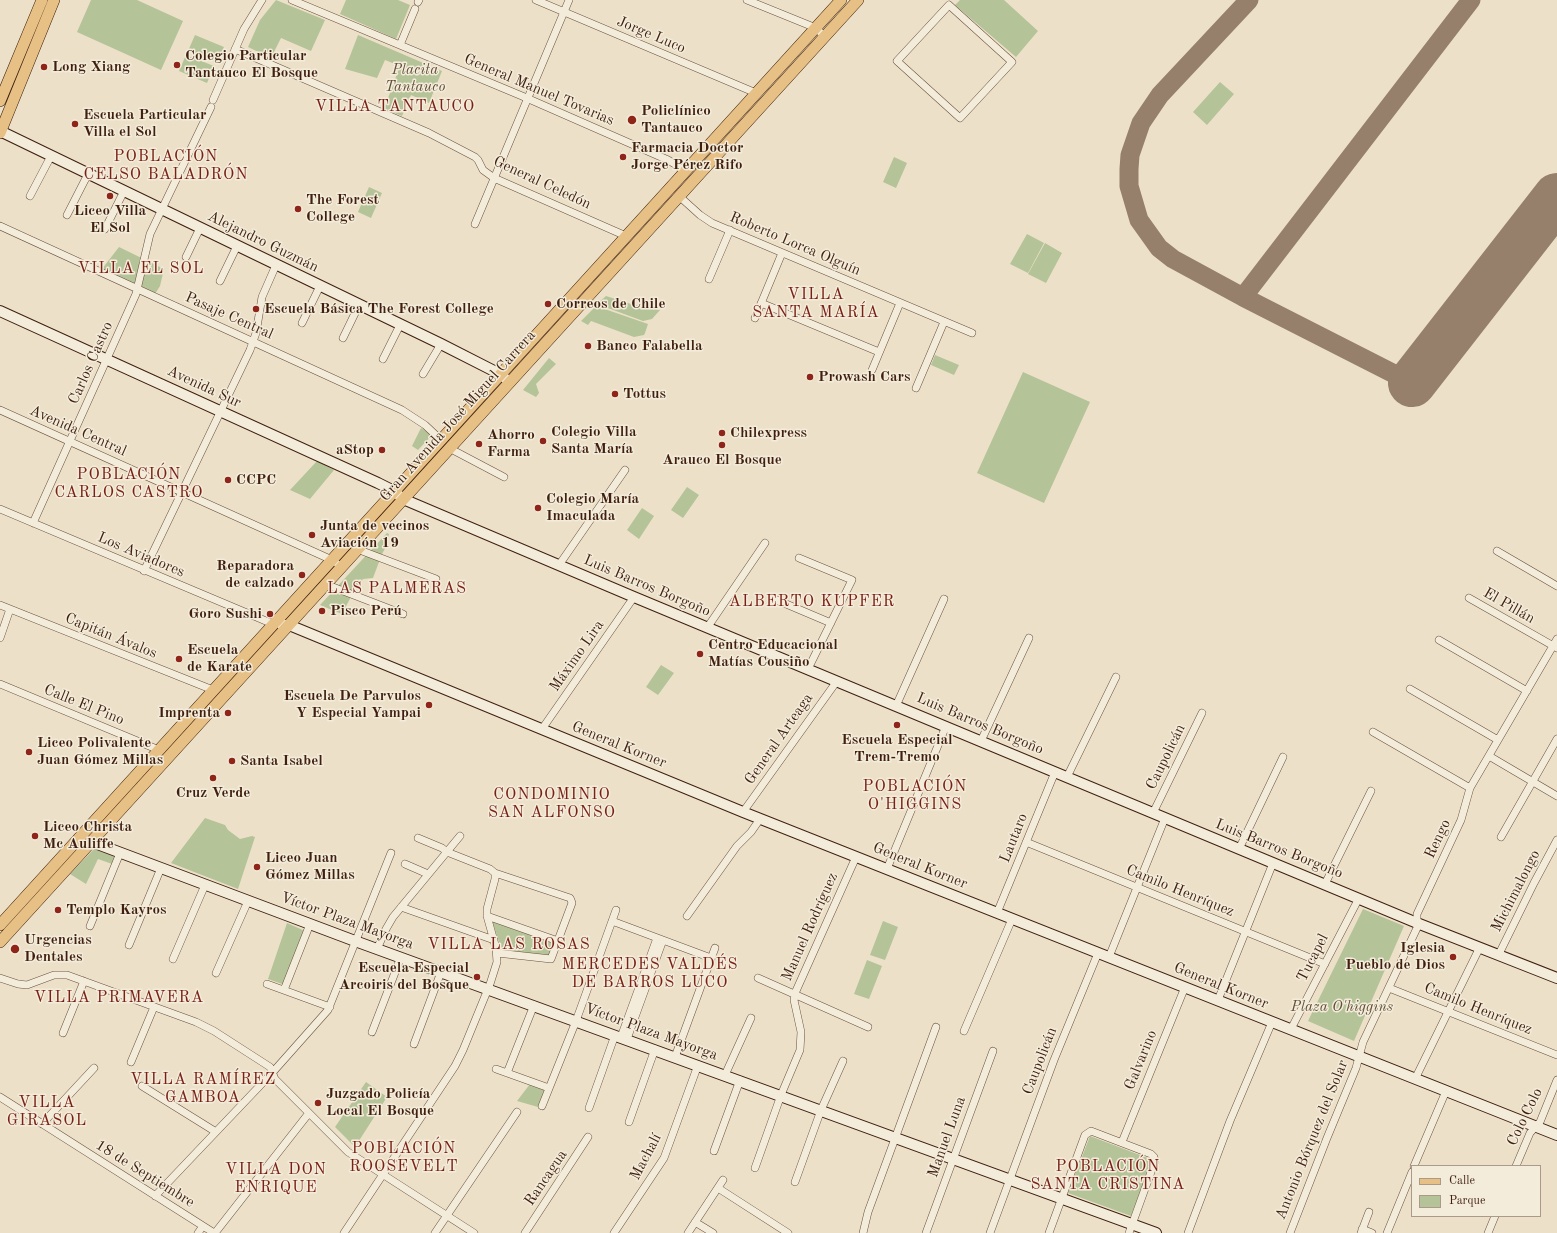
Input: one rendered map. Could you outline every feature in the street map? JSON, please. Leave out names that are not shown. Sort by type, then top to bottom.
[{"type":"main road","points":[[0,101],[42,0]]},
{"type":"main road","points":[[0,132],[54,0]]},
{"type":"main road","name":"Gran Avenida José Miguel Carrera","points":[[0,925],[841,0]]},
{"type":"main road","name":"Gran Avenida José Miguel Carrera","points":[[0,942],[858,0]]},
{"type":"main road","points":[[159,750],[162,756],[162,764]]},
{"type":"main road","points":[[90,826],[89,834],[92,842]]},
{"type":"street","name":"Carlos Castro","points":[[33,523],[137,289],[148,241],[212,103],[247,23],[262,0]]},
{"type":"street","name":"General Manuel Tovarias","points":[[292,0],[528,99],[668,160],[684,172]]},
{"type":"street","name":"Jorge Luco","points":[[536,0],[756,93]]},
{"type":"street","points":[[474,224],[570,0]]},
{"type":"street","points":[[747,0],[816,28],[825,37]]},
{"type":"street","points":[[949,5],[1012,62],[960,118],[897,61],[949,5]]},
{"type":"street","points":[[400,45],[415,9]]},
{"type":"street","name":"General Celedón","points":[[235,49],[420,129],[464,150],[475,157],[483,170],[494,178],[626,236]]},
{"type":"street","name":"Alejandro Guzmán","points":[[0,132],[441,344],[500,374],[510,382]]},
{"type":"street","points":[[30,196],[50,156]]},
{"type":"street","points":[[67,214],[88,174]]},
{"type":"street","points":[[105,229],[124,191]]},
{"type":"street","name":"Roberto Lorca Olguín","points":[[679,196],[705,218],[730,230],[972,333]]},
{"type":"street","name":"Pasaje Central","points":[[0,226],[402,410],[425,425],[441,440]]},
{"type":"street","points":[[186,257],[200,228]]},
{"type":"street","points":[[709,279],[730,230]]},
{"type":"street","points":[[220,281],[237,246]]},
{"type":"street","points":[[755,318],[782,252]]},
{"type":"street","points":[[144,571],[253,342],[264,292],[276,264]]},
{"type":"street","points":[[302,323],[320,286]]},
{"type":"street","points":[[762,303],[879,352]]},
{"type":"street","points":[[872,370],[900,303]]},
{"type":"street","points":[[343,338],[359,305]]},
{"type":"street","name":"Avenida Sur","points":[[0,310],[394,491]]},
{"type":"street","points":[[916,388],[944,322]]},
{"type":"street","points":[[383,359],[400,325]]},
{"type":"street","points":[[423,374],[441,344]]},
{"type":"street","name":"Avenida Central","points":[[0,410],[332,560],[342,567]]},
{"type":"street","points":[[449,448],[504,477]]},
{"type":"street","points":[[559,565],[625,470]]},
{"type":"street","name":"Luis Barros Borgoño","points":[[394,491],[403,498],[707,628],[1418,923],[1557,978]]},
{"type":"street","name":"Los Aviadores","points":[[0,509],[144,571],[273,624]]},
{"type":"street","points":[[707,628],[765,543]]},
{"type":"street","points":[[357,549],[436,579]]},
{"type":"street","points":[[1497,551],[1557,586]]},
{"type":"street","points":[[799,558],[852,580],[808,669]]},
{"type":"street","points":[[326,584],[403,614]]},
{"type":"street","name":"Máximo Lira","points":[[542,729],[634,597]]},
{"type":"street","points":[[772,598],[831,623]]},
{"type":"street","name":"El Pillán","points":[[1469,598],[1555,647]]},
{"type":"street","points":[[896,706],[944,599]]},
{"type":"street","name":"Capitán Ávalos","points":[[0,605],[213,690]]},
{"type":"street","points":[[0,638],[10,609]]},
{"type":"street","name":"General Korner","points":[[273,624],[289,625],[760,819],[1557,1135]]},
{"type":"street","points":[[981,741],[1029,638]]},
{"type":"street","name":"Rengo","points":[[1359,1057],[1363,1042],[1417,928],[1417,914],[1461,820],[1470,788],[1526,691],[1555,647],[1557,638]]},
{"type":"street","points":[[1439,640],[1526,691]]},
{"type":"street","points":[[1067,777],[1116,677]]},
{"type":"street","name":"General Arteaga","points":[[743,812],[837,681]]},
{"type":"street","name":"Calle El Pino","points":[[0,684],[159,750]]},
{"type":"street","points":[[1410,689],[1498,740]]},
{"type":"street","name":"Caupolicán","points":[[1153,813],[1202,713]]},
{"type":"street","points":[[887,869],[946,726]]},
{"type":"street","points":[[1373,732],[1470,788]]},
{"type":"street","points":[[1501,837],[1557,739]]},
{"type":"street","points":[[1488,756],[1557,796]]},
{"type":"street","points":[[1240,849],[1283,758]]},
{"type":"street","name":"Lautaro","points":[[997,913],[1055,772]]},
{"type":"street","points":[[1326,884],[1371,791]]},
{"type":"street","points":[[1109,958],[1165,818]]},
{"type":"street","points":[[686,916],[737,846],[751,832],[760,819]]},
{"type":"street","points":[[377,949],[386,929],[401,907],[460,836]]},
{"type":"street","points":[[344,1233],[459,1058],[496,966],[497,953],[487,916],[487,909],[495,879],[494,873],[490,868],[447,852],[442,848],[418,838]]},
{"type":"street","name":"Michimalongo","points":[[1499,954],[1530,890],[1557,840]]},
{"type":"street","name":"Víctor Plaza Mayorga","points":[[92,842],[355,941],[1062,1198],[1130,1228],[1156,1233]]},
{"type":"street","name":"Camilo Henríquez","points":[[1026,842],[1325,964]]},
{"type":"street","points":[[90,926],[120,853]]},
{"type":"street","points":[[155,1196],[324,1016],[330,1007],[391,853]]},
{"type":"street","name":"Manuel Rodríguez","points":[[755,1168],[781,1095],[799,1056],[801,1032],[795,1005],[795,994],[856,857]]},
{"type":"street","points":[[1218,1000],[1273,863]]},
{"type":"street","points":[[405,864],[428,874]]},
{"type":"street","points":[[129,945],[161,868]]},
{"type":"street","points":[[494,873],[570,898],[572,900],[551,959],[497,953]]},
{"type":"street","points":[[173,959],[205,885]]},
{"type":"street","name":"Tucapel","points":[[1291,1029],[1359,898]]},
{"type":"street","points":[[216,972],[248,901]]},
{"type":"street","points":[[401,907],[494,940]]},
{"type":"street","points":[[542,1106],[576,1021],[616,910]]},
{"type":"street","points":[[487,916],[558,941]]},
{"type":"street","points":[[964,1031],[1012,919]]},
{"type":"street","points":[[612,921],[711,958]]},
{"type":"street","points":[[284,990],[310,924]]},
{"type":"street","points":[[588,1108],[621,1037],[660,939]]},
{"type":"street","name":"Michimalongo","points":[[1415,1079],[1480,947]]},
{"type":"street","points":[[675,1057],[715,948]]},
{"type":"street","name":"Caupolicán","points":[[990,1233],[1054,1060],[1098,953]]},
{"type":"street","points":[[372,1032],[401,957]]},
{"type":"street","points":[[414,1044],[441,972]]},
{"type":"street","points":[[0,978],[18,984],[27,985],[54,975],[61,974],[196,1022],[214,1031],[270,1068],[274,1078],[344,1148],[474,1233]]},
{"type":"street","points":[[758,978],[868,1027]]},
{"type":"street","points":[[63,1033],[84,981]]},
{"type":"street","points":[[267,984],[330,1007]]},
{"type":"street","name":"Galvarino","points":[[1122,1142],[1185,988]]},
{"type":"street","name":"Camilo Henríquez","points":[[1389,988],[1557,1054]]},
{"type":"street","points":[[508,1073],[534,1005]]},
{"type":"street","points":[[131,1062],[154,1007]]},
{"type":"street","points":[[725,1075],[751,1018]]},
{"type":"street","points":[[1188,1233],[1230,1122],[1272,1022]]},
{"type":"street","points":[[863,1233],[868,1212],[936,1027]]},
{"type":"street","points":[[629,1122],[655,1049]]},
{"type":"street","name":"Manuel Luna","points":[[926,1233],[993,1051]]},
{"type":"street","name":"Antonio Bórquez del Solar","points":[[1290,1233],[1326,1138],[1356,1068],[1359,1057]]},
{"type":"street","points":[[795,1182],[821,1110],[843,1061]]},
{"type":"street","name":"Machalí","points":[[614,1233],[664,1158],[698,1065]]},
{"type":"street","points":[[42,1124],[94,1068]]},
{"type":"street","points":[[496,1069],[549,1088]]},
{"type":"street","points":[[714,1151],[740,1080]]},
{"type":"street","name":"Colo Colo","points":[[1516,1165],[1530,1132],[1540,1122],[1557,1080]]},
{"type":"street","points":[[142,1086],[216,1132]]},
{"type":"street","points":[[1414,1165],[1446,1091]]},
{"type":"street","name":"18 de Septiembre","points":[[0,1097],[215,1233]]},
{"type":"street","points":[[436,1233],[517,1112]]},
{"type":"street","points":[[215,1233],[309,1113]]},
{"type":"street","points":[[1049,1233],[1085,1136],[1088,1132],[1094,1131],[1151,1154],[1154,1157],[1154,1161],[1130,1228]]},
{"type":"street","name":"Rancagua","points":[[525,1233],[588,1137]]},
{"type":"street","points":[[1387,1233],[1411,1174]]},
{"type":"street","points":[[688,1233],[723,1180]]},
{"type":"street","points":[[718,1188],[788,1233]]},
{"type":"street","points":[[1369,1212],[1361,1231],[1372,1233]]},
{"type":"street","points":[[1488,1233],[1496,1217]]},
{"type":"street","points":[[696,1222],[713,1233]]},
{"type":"street","points":[[198,1233],[203,1226]]},
{"type":"green space","points":[[91,0],[137,0],[183,21],[161,70],[77,32]]},
{"type":"green space","points":[[276,0],[325,20],[311,51],[281,38],[271,58],[248,47],[260,20]]},
{"type":"green space","points":[[346,0],[398,0],[410,5],[396,39],[340,14]]},
{"type":"green space","points":[[960,0],[1004,0],[1038,31],[1016,57],[955,5]]},
{"type":"green space","points":[[195,35],[224,47],[217,63],[188,51]]},
{"type":"green space","name":"Placita Tantauco","points":[[358,35],[442,71],[429,103],[411,95],[402,116],[384,109],[400,66],[385,60],[377,78],[345,69]]},
{"type":"green space","points":[[186,55],[214,66],[207,83],[179,71]]},
{"type":"green space","points":[[1220,82],[1234,94],[1207,125],[1193,112]]},
{"type":"green space","points":[[894,157],[907,163],[896,188],[883,182]]},
{"type":"green space","points":[[369,187],[382,193],[371,218],[358,212]]},
{"type":"green space","points":[[1027,234],[1044,243],[1028,273],[1010,264]]},
{"type":"green space","points":[[1045,243],[1062,253],[1046,283],[1028,274]]},
{"type":"green space","points":[[119,247],[164,269],[160,286],[155,294],[102,269]]},
{"type":"green space","points":[[606,296],[631,304],[660,310],[652,319],[643,321],[597,304]]},
{"type":"green space","points":[[596,306],[648,324],[644,335],[634,337],[591,321],[588,325],[581,321]]},
{"type":"green space","points":[[935,355],[959,365],[954,375],[931,365]]},
{"type":"green space","points":[[549,358],[556,364],[536,384],[539,393],[536,397],[523,390]]},
{"type":"green space","points":[[1023,372],[1090,402],[1044,503],[977,473]]},
{"type":"green space","points":[[421,428],[432,435],[418,450],[412,446]]},
{"type":"green space","points":[[317,461],[334,470],[310,499],[290,490]]},
{"type":"green space","points":[[687,487],[699,495],[683,518],[671,510]]},
{"type":"green space","points":[[642,508],[654,516],[639,539],[627,530]]},
{"type":"green space","points":[[387,533],[389,534],[387,541],[388,543],[373,578],[363,579],[354,591],[342,614],[320,605]]},
{"type":"green space","points":[[661,665],[674,673],[658,695],[646,687]]},
{"type":"green space","points":[[205,818],[225,825],[228,830],[240,839],[252,836],[255,837],[238,889],[171,863]]},
{"type":"green space","points":[[94,849],[117,857],[115,865],[98,859],[86,884],[70,874]]},
{"type":"green space","name":"Plaza O'higgins","points":[[1363,909],[1404,926],[1354,1041],[1308,1021]]},
{"type":"green space","points":[[492,920],[553,942],[549,957],[502,951]]},
{"type":"green space","points":[[883,921],[898,927],[885,960],[870,955]]},
{"type":"green space","points":[[287,923],[305,931],[285,985],[268,979]]},
{"type":"green space","points":[[867,960],[882,966],[869,999],[854,994]]},
{"type":"green space","points":[[366,1082],[387,1097],[355,1147],[335,1127]]},
{"type":"green space","points":[[530,1084],[545,1088],[538,1107],[517,1101]]},
{"type":"green space","points":[[1090,1136],[1153,1160],[1131,1216],[1068,1193]]},
{"type":"taxiway","points":[[1243,297],[1173,259],[1159,248],[1139,220],[1129,186],[1129,169],[1130,155],[1141,123],[1160,95],[1249,0]]},
{"type":"taxiway","points":[[1412,383],[1243,297],[1471,0]]},
{"type":"runway","points":[[1412,383],[1557,197]]},
{"type":"place","name":"Colegio Particular Tantauco El Bosque","points":[[177,65]]},
{"type":"place","name":"Long Xiang","points":[[44,67]]},
{"type":"place","name":"Policlínico Tantauco","points":[[632,120]]},
{"type":"place","name":"Escuela Particular Villa el Sol","points":[[75,124]]},
{"type":"place","name":"Farmacia Doctor Jorge Pérez Rifo","points":[[623,157]]},
{"type":"place","name":"Liceo Villa El Sol","points":[[110,196]]},
{"type":"place","name":"The Forest College","points":[[298,209]]},
{"type":"place","name":"Correos de Chile","points":[[548,304]]},
{"type":"place","name":"Escuela Básica The Forest College","points":[[256,309]]},
{"type":"place","name":"Banco Falabella","points":[[588,346]]},
{"type":"place","name":"Prowash Cars","points":[[810,377]]},
{"type":"place","name":"Tottus","points":[[615,394]]},
{"type":"place","name":"Chilexpress","points":[[722,433]]},
{"type":"place","name":"Colegio Villa Santa María","points":[[543,441]]},
{"type":"place","name":"Ahorro Farma","points":[[479,444]]},
{"type":"place","name":"Arauco El Bosque","points":[[722,445]]},
{"type":"place","name":"aStop","points":[[382,450]]},
{"type":"place","name":"CCPC","points":[[228,480]]},
{"type":"place","name":"Colegio María Imaculada","points":[[538,508]]},
{"type":"place","name":"Junta de vecinos Aviación 19","points":[[312,535]]},
{"type":"place","name":"Reparadora de calzado","points":[[302,575]]},
{"type":"place","name":"Pisco Perú","points":[[322,611]]},
{"type":"place","name":"Goro Sushi","points":[[270,614]]},
{"type":"place","name":"Centro Educacional Matías Cousiño","points":[[700,654]]},
{"type":"place","name":"Escuela de Karate","points":[[179,659]]},
{"type":"place","name":"Escuela De Parvulos Y Especial Yampai","points":[[429,705]]},
{"type":"place","name":"Imprenta","points":[[228,713]]},
{"type":"place","name":"Escuela Especial Trem-Tremo","points":[[897,725]]},
{"type":"place","name":"Liceo Polivalente Juan Gómez Millas","points":[[29,752]]},
{"type":"place","name":"Santa Isabel","points":[[232,761]]},
{"type":"place","name":"Cruz Verde","points":[[213,778]]},
{"type":"place","name":"Liceo Christa Mc Auliffe","points":[[35,836]]},
{"type":"place","name":"Liceo Juan Gómez Millas","points":[[257,867]]},
{"type":"place","name":"Templo Kayros","points":[[58,910]]},
{"type":"place","name":"Urgencias Dentales","points":[[15,949]]},
{"type":"place","name":"Iglesia Pueblo de Dios","points":[[1453,957]]},
{"type":"place","name":"Escuela Especial Arcoiris del Bosque","points":[[477,977]]},
{"type":"place","name":"Juzgado Policía Local El Bosque","points":[[318,1103]]},
{"type":"district","name":"VILLA TANTAUCO","points":[[395,107]]},
{"type":"district","name":"POBLACIÓN CELSO BALADRÓN","points":[[166,166]]},
{"type":"district","name":"VILLA EL SOL","points":[[141,269]]},
{"type":"district","name":"VILLA SANTA MARÍA","points":[[816,304]]},
{"type":"district","name":"POBLACIÓN CARLOS CASTRO","points":[[129,484]]},
{"type":"district","name":"LAS PALMERAS","points":[[397,589]]},
{"type":"district","name":"ALBERTO KUPFER","points":[[812,602]]},
{"type":"district","name":"POBLACIÓN O'HIGGINS","points":[[915,796]]},
{"type":"district","name":"CONDOMINIO SAN ALFONSO","points":[[552,804]]},
{"type":"district","name":"VILLA LAS ROSAS","points":[[509,945]]},
{"type":"district","name":"MERCEDES VALDÉS DE BARROS LUCO","points":[[650,974]]},
{"type":"district","name":"VILLA PRIMAVERA","points":[[119,998]]},
{"type":"district","name":"VILLA RAMÍREZ GAMBOA","points":[[203,1089]]},
{"type":"district","name":"VILLA GIRASOL","points":[[47,1112]]},
{"type":"district","name":"POBLACIÓN ROOSEVELT","points":[[404,1158]]},
{"type":"district","name":"POBLACIÓN SANTA CRISTINA","points":[[1108,1176]]},
{"type":"district","name":"VILLA DON ENRIQUE","points":[[276,1179]]}]
